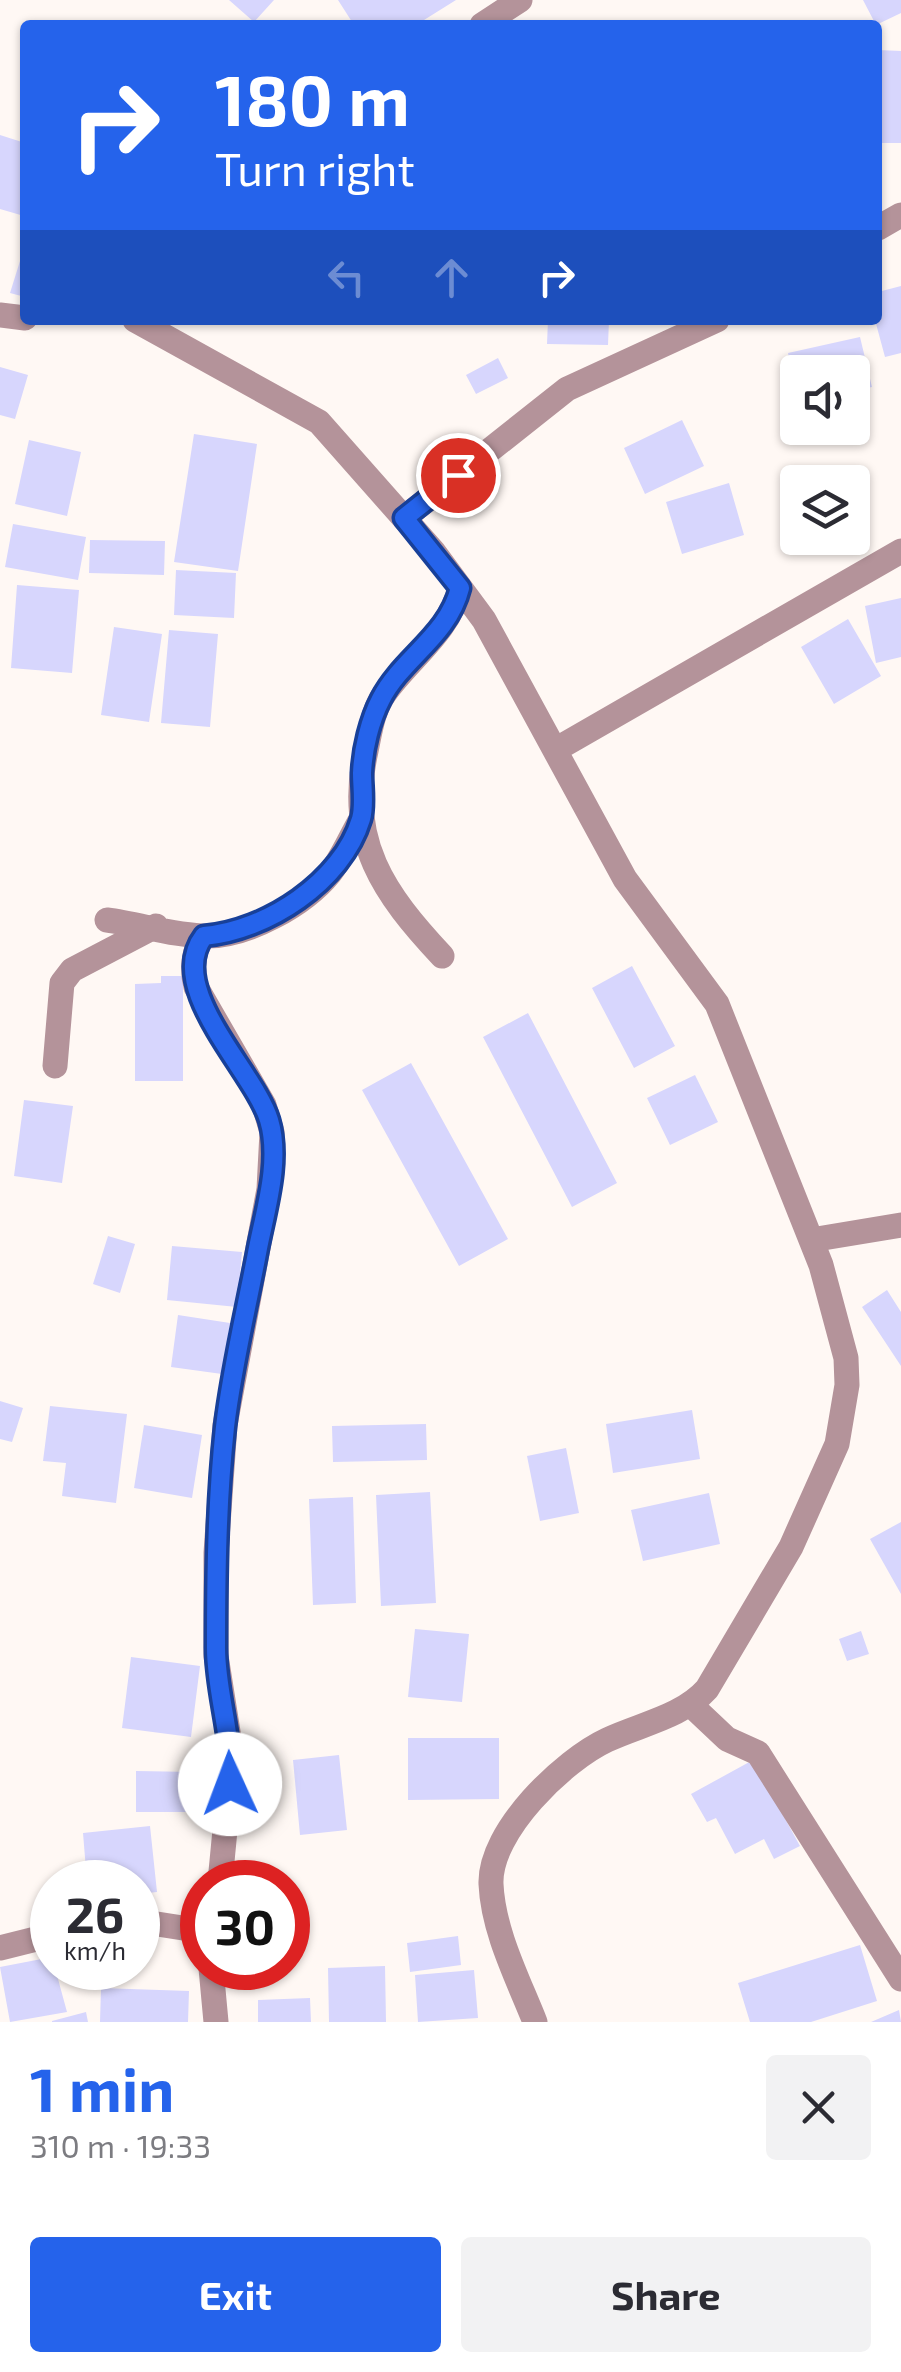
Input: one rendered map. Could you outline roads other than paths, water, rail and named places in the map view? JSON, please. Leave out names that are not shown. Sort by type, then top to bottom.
[{"type":"street","points":[[490,20],[520,0]]},
{"type":"street","points":[[147,325],[319,422],[404,518],[484,620],[626,878],[717,1004],[811,1240],[846,1358],[847,1385],[836,1444],[792,1547],[738,1643],[692,1706],[576,1754],[537,1794],[494,1862],[491,1883],[504,1944],[535,2022]]},
{"type":"street","points":[[404,518],[568,389],[706,325]]},
{"type":"street","points":[[556,750],[901,551]]},
{"type":"street","points":[[442,956],[395,906],[376,872],[361,819],[362,766],[382,696],[448,620],[460,588]]},
{"type":"street","points":[[107,920],[204,936],[230,934],[274,916],[330,872],[361,819]]},
{"type":"street","points":[[330,872],[376,872]]},
{"type":"street","points":[[56,1066],[62,983],[72,970],[156,926]]},
{"type":"street","points":[[204,936],[197,944],[192,974],[196,987],[227,1048],[264,1105],[272,1132],[269,1189],[225,1425],[216,1554],[216,1656],[232,1757],[222,1860]]},
{"type":"street","points":[[811,1240],[901,1225]]},
{"type":"street","points":[[692,1706],[727,1740],[758,1753],[901,1979]]},
{"type":"street","points":[[0,1948],[30,1941]]},
{"type":"street","points":[[212,1990],[216,2022]]}]
